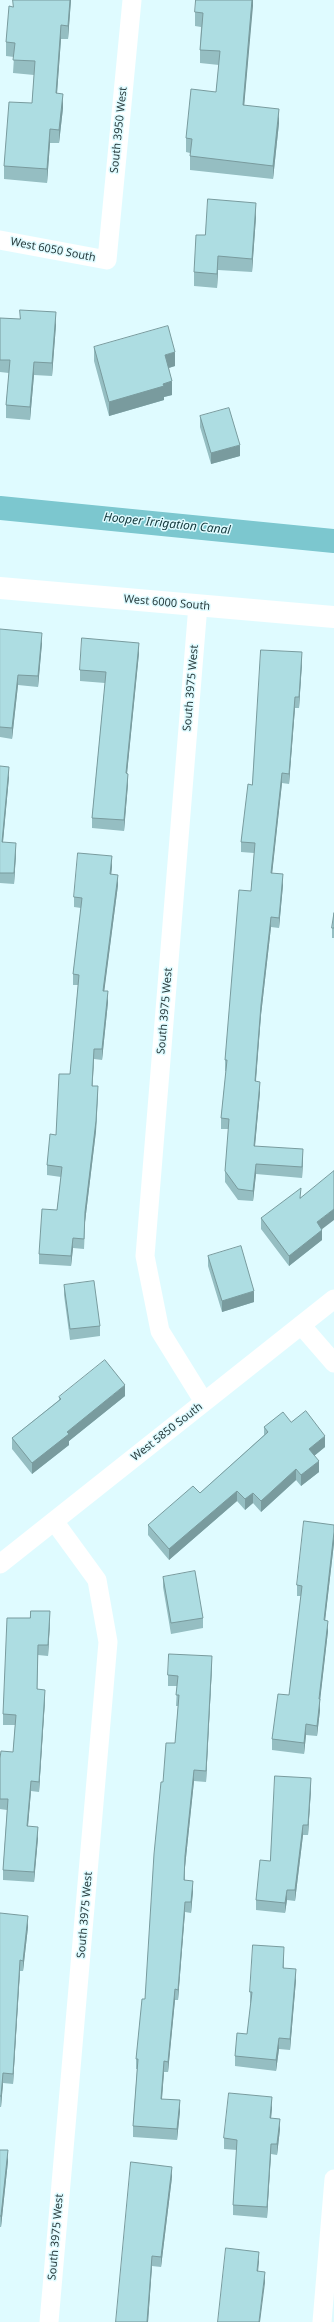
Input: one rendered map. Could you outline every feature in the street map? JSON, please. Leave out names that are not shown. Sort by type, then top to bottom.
[{"type":"street","name":"South 3950 West","points":[[107,260],[132,0]]},
{"type":"street","name":"West 6050 South","points":[[0,240],[107,260]]},
{"type":"street","name":"West 6000 South","points":[[0,588],[334,617]]},
{"type":"street","name":"South 3975 West","points":[[198,605],[145,1256],[160,1332],[204,1402]]},
{"type":"street","name":"West 5850 South","points":[[0,1564],[334,1299]]},
{"type":"street","points":[[301,1326],[334,1363]]},
{"type":"street","name":"South 3975 West","points":[[49,2322],[108,1642],[97,1580],[54,1521]]},
{"type":"street","points":[[322,2322],[334,2178]]},
{"type":"building","points":[[13,0],[70,0],[68,26],[61,25],[56,93],[63,94],[59,130],[50,129],[47,169],[4,166],[9,102],[32,103],[35,61],[13,60],[15,43],[6,42],[9,6],[13,7]]},
{"type":"building","points":[[196,0],[252,0],[243,105],[279,109],[273,166],[190,156],[192,139],[186,138],[191,89],[216,92],[220,51],[200,50],[203,13],[195,12]]},
{"type":"building","points":[[208,199],[256,203],[252,259],[218,256],[217,274],[194,272],[196,235],[205,235]]},
{"type":"building","points":[[20,310],[56,312],[52,363],[34,362],[30,407],[6,405],[10,360],[0,360],[0,318],[20,319]]},
{"type":"building","points":[[168,326],[175,352],[165,355],[172,381],[163,384],[164,386],[109,402],[94,347]]},
{"type":"building","points":[[229,408],[240,445],[211,453],[200,416]]},
{"type":"building","points":[[0,629],[42,633],[38,676],[18,675],[12,728],[0,727]]},
{"type":"building","points":[[82,638],[139,643],[126,773],[128,774],[124,820],[92,818],[106,672],[80,670]]},
{"type":"building","points":[[261,650],[302,652],[299,697],[295,697],[289,774],[282,773],[271,873],[283,874],[279,918],[271,917],[261,1005],[255,1081],[260,1082],[254,1146],[303,1149],[302,1167],[256,1164],[253,1191],[238,1189],[225,1171],[229,1119],[221,1118],[227,1060],[225,1060],[239,890],[251,891],[255,843],[241,842],[248,784],[252,785]]},
{"type":"building","points":[[0,766],[9,767],[2,842],[16,843],[14,873],[0,873]]},
{"type":"building","points":[[78,853],[112,856],[110,874],[118,875],[103,991],[108,991],[102,1049],[94,1049],[92,1086],[98,1086],[96,1121],[85,1212],[84,1239],[73,1238],[71,1256],[39,1254],[42,1209],[57,1210],[62,1167],[47,1165],[50,1134],[56,1135],[59,1074],[70,1074],[79,975],[73,974],[82,898],[74,897]]},
{"type":"building","points":[[334,913],[334,928],[332,928]]},
{"type":"building","points":[[334,1171],[334,1209],[317,1222],[322,1230],[289,1256],[261,1218],[301,1188],[300,1198]]},
{"type":"building","points":[[241,1246],[254,1291],[222,1301],[208,1256]]},
{"type":"building","points":[[94,1281],[100,1326],[70,1329],[64,1285]]},
{"type":"building","points":[[105,1360],[125,1385],[67,1432],[69,1434],[32,1463],[12,1438],[61,1399],[59,1397]]},
{"type":"building","points":[[306,1411],[325,1436],[309,1449],[319,1461],[301,1475],[296,1469],[261,1501],[253,1493],[245,1499],[237,1491],[169,1549],[148,1525],[193,1486],[200,1493],[268,1432],[264,1427],[283,1412],[291,1422]]},
{"type":"building","points":[[304,1521],[334,1525],[334,1532],[324,1620],[328,1621],[317,1726],[306,1724],[304,1743],[272,1739],[278,1694],[289,1695],[302,1586],[297,1585]]},
{"type":"building","points":[[195,1571],[203,1618],[171,1623],[163,1577]]},
{"type":"building","points":[[31,1611],[50,1611],[48,1645],[38,1645],[37,1689],[45,1690],[39,1782],[31,1781],[27,1826],[38,1827],[34,1872],[3,1870],[8,1799],[0,1799],[1,1751],[13,1752],[16,1715],[3,1714],[7,1618],[30,1618]]},
{"type":"building","points":[[169,1654],[212,1656],[206,1771],[194,1770],[185,1856],[184,1880],[193,1881],[191,1902],[185,1902],[178,1990],[175,1989],[168,2062],[164,2061],[161,2099],[180,2100],[177,2129],[133,2126],[138,2059],[136,2059],[142,1999],[145,1999],[154,1854],[161,1782],[163,1782],[166,1743],[175,1743],[179,1695],[176,1695],[178,1676],[168,1675]]},
{"type":"building","points":[[275,1776],[311,1778],[308,1825],[303,1825],[295,1890],[287,1890],[285,1903],[256,1900],[260,1860],[270,1861]]},
{"type":"building","points":[[0,1913],[28,1916],[23,1961],[20,1960],[13,2074],[3,2073],[1,2096],[0,2096]]},
{"type":"building","points":[[253,1945],[284,1947],[283,1968],[296,1969],[290,2039],[279,2038],[276,2060],[235,2056],[237,2033],[247,2034],[252,1992],[250,1992]]},
{"type":"building","points":[[229,2093],[272,2097],[270,2118],[280,2119],[277,2144],[271,2144],[267,2207],[233,2205],[237,2140],[224,2138]]},
{"type":"building","points":[[0,2150],[8,2150],[1,2216],[0,2216]]},
{"type":"building","points":[[131,2162],[172,2167],[161,2257],[152,2256],[147,2322],[116,2322]]},
{"type":"building","points":[[226,2248],[259,2252],[257,2271],[265,2272],[259,2322],[218,2322]]},
{"type":"waterway","name":"Hooper Irrigation Canal","points":[[0,508],[334,541]]}]
